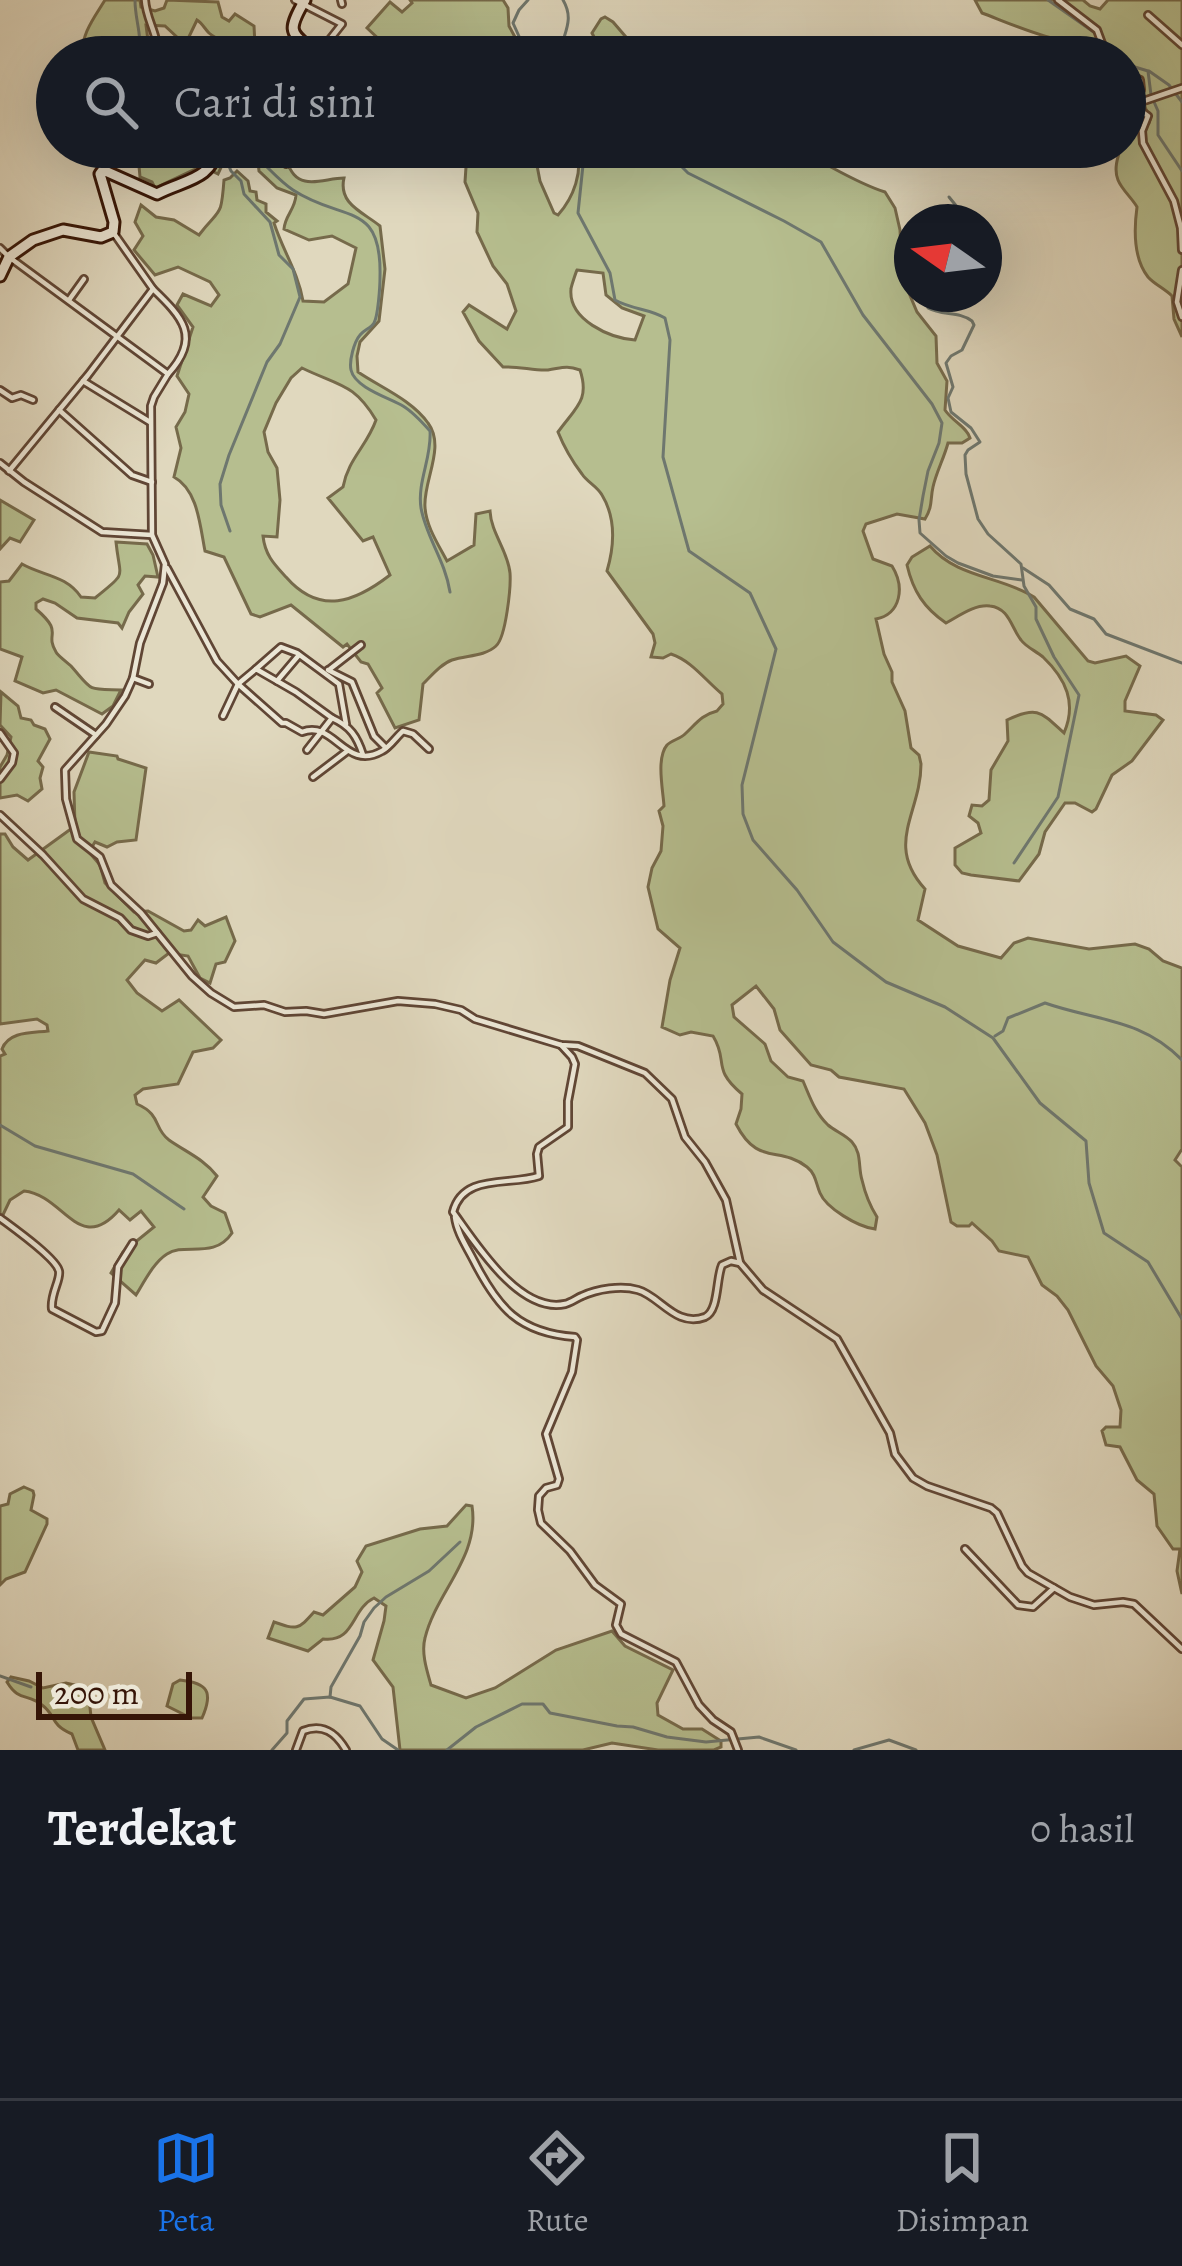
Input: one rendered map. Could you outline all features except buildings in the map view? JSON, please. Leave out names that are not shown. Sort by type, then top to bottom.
[{"type":"street","points":[[145,0],[156,36]]},
{"type":"street","points":[[1058,0],[1097,30],[1098,36]]},
{"type":"street","points":[[295,36],[293,24],[301,1],[342,24],[333,36]]},
{"type":"street","points":[[1148,15],[1182,45]]},
{"type":"street","points":[[1146,101],[1181,89]]},
{"type":"street","points":[[1146,149],[1174,201],[1182,250]]},
{"type":"street","points":[[209,168],[157,194],[103,170],[100,174],[113,232],[185,326],[175,368],[154,397],[152,535],[218,661],[282,723],[302,732],[323,731],[346,752],[376,754],[403,731],[429,749]]},
{"type":"street","points":[[0,276],[9,257],[33,240],[63,230],[100,237],[113,232]]},
{"type":"street","points":[[0,248],[168,374]]},
{"type":"street","points":[[1182,269],[1177,302],[1182,317]]},
{"type":"street","points":[[69,300],[84,279]]},
{"type":"street","points":[[9,470],[154,289]]},
{"type":"street","points":[[83,381],[152,423]]},
{"type":"street","points":[[0,390],[11,398],[21,395],[33,400]]},
{"type":"street","points":[[59,410],[132,475],[152,482]]},
{"type":"street","points":[[0,464],[102,532],[152,535]]},
{"type":"street","points":[[165,564],[134,678],[114,714],[65,770],[66,799],[77,839],[100,857],[111,885],[132,903],[191,976],[234,1006],[265,1006],[285,1012],[324,1014],[398,1001],[435,1004],[561,1045],[578,1046],[634,1068],[668,1093],[685,1137],[727,1200],[740,1263],[764,1290],[837,1339],[890,1433],[895,1454],[913,1478],[991,1508],[1024,1570],[1070,1597],[1094,1604],[1134,1604],[1182,1649]]},
{"type":"street","points":[[163,583],[175,580]]},
{"type":"street","points":[[327,671],[361,645]]},
{"type":"street","points":[[223,716],[238,684],[285,646],[352,682],[374,736],[386,748]]},
{"type":"street","points":[[277,681],[299,655]]},
{"type":"street","points":[[256,669],[346,724],[363,755]]},
{"type":"street","points":[[327,671],[339,684],[346,724]]},
{"type":"street","points":[[134,678],[149,684]]},
{"type":"street","points":[[55,707],[96,735]]},
{"type":"street","points":[[307,750],[332,718]]},
{"type":"street","points":[[0,733],[14,753],[0,779]]},
{"type":"street","points":[[313,777],[346,752]]},
{"type":"street","points":[[2,819],[83,899],[120,918],[131,930],[148,936],[157,933]]},
{"type":"street","points":[[561,1045],[575,1064],[568,1127],[539,1147],[539,1176],[471,1188],[460,1195],[453,1212],[457,1228],[504,1308],[532,1328],[577,1340],[572,1372],[546,1434],[559,1481],[539,1496],[541,1523],[595,1585],[621,1604],[616,1625],[621,1634],[676,1662],[699,1705],[736,1743]]},
{"type":"street","points":[[453,1212],[514,1286],[548,1303],[562,1305],[589,1293],[634,1289],[673,1314],[705,1317],[714,1308],[719,1269],[731,1261],[740,1263]]},
{"type":"street","points":[[0,1218],[57,1267],[51,1295],[54,1311],[96,1332],[110,1317],[118,1268],[133,1243]]},
{"type":"street","points":[[965,1549],[1018,1605],[1033,1607],[1054,1588]]},
{"type":"street","points":[[296,1750],[303,1731],[315,1728],[329,1730],[346,1750]]},
{"type":"green space","points":[[105,0],[140,0],[141,7],[155,11],[164,8],[167,0],[218,2],[222,17],[229,21],[235,14],[254,26],[255,36],[213,36],[197,20],[189,36],[176,36],[165,26],[146,25],[147,36],[86,36]]},
{"type":"green space","points":[[410,0],[503,0],[514,36],[376,36],[367,28],[390,2],[402,12]]},
{"type":"green space","points":[[975,0],[1083,0],[1100,9],[1108,0],[1182,0],[1182,337],[1172,296],[1148,277],[1140,261],[1137,207],[1116,174],[1116,168],[1146,168],[1146,124],[1150,120],[1146,36],[1047,36],[982,13]]},
{"type":"green space","points":[[601,19],[613,22],[625,36],[594,36]]},
{"type":"green space","points":[[139,168],[198,168],[155,188],[140,177]]},
{"type":"green space","points":[[290,168],[299,179],[314,182],[344,178],[348,201],[380,226],[385,269],[379,321],[360,342],[358,372],[413,407],[433,432],[425,507],[447,561],[474,545],[476,514],[490,511],[509,565],[507,611],[496,646],[440,667],[423,684],[419,720],[395,728],[377,693],[382,688],[368,664],[347,644],[343,647],[291,605],[260,617],[251,614],[224,557],[205,551],[193,500],[174,477],[181,448],[176,427],[189,394],[177,376],[193,327],[177,305],[183,294],[211,306],[219,295],[210,282],[178,267],[155,275],[134,250],[143,236],[135,222],[141,205],[156,217],[174,220],[199,235],[220,208],[224,180],[237,171],[277,221],[303,301],[324,302],[348,284],[356,248],[332,236],[309,240],[284,229],[296,195],[277,188],[259,171]],"holes":[[[302,368],[353,392],[376,420],[343,487],[328,498],[363,541],[373,537],[390,575],[351,598],[325,601],[299,589],[266,549],[263,536],[277,537],[280,500],[277,468],[264,432],[276,403]]]},
{"type":"green space","points":[[466,168],[538,168],[558,215],[569,200],[579,168],[833,168],[885,192],[894,206],[894,312],[917,312],[936,336],[937,363],[947,381],[945,410],[970,438],[948,443],[925,519],[897,514],[866,524],[863,531],[873,559],[892,566],[898,582],[895,606],[876,619],[892,682],[905,711],[911,748],[921,764],[906,843],[913,873],[925,889],[918,920],[958,946],[1001,958],[1014,943],[1028,938],[1089,949],[1135,944],[1182,968],[1182,1149],[1175,1160],[1182,1167],[1182,1594],[1177,1571],[1180,1549],[1173,1549],[1157,1526],[1154,1494],[1137,1480],[1120,1447],[1106,1445],[1102,1431],[1120,1427],[1121,1410],[1113,1386],[1096,1366],[1068,1310],[1042,1285],[1028,1257],[999,1251],[972,1223],[957,1226],[951,1222],[937,1155],[904,1089],[839,1077],[811,1065],[780,1030],[774,1009],[756,986],[732,1005],[734,1017],[765,1044],[771,1061],[788,1077],[803,1081],[823,1120],[855,1146],[877,1217],[875,1229],[829,1205],[807,1167],[761,1151],[744,1137],[736,1124],[742,1094],[723,1071],[713,1036],[680,1035],[662,1027],[680,948],[658,929],[648,887],[661,851],[662,758],[669,743],[717,711],[723,704],[722,694],[679,657],[651,657],[653,634],[607,571],[612,533],[607,504],[575,464],[558,432],[582,396],[580,370],[503,367],[479,341],[463,312],[469,305],[507,329],[516,311],[507,284],[477,232],[478,213],[465,182]],"holes":[[[577,270],[603,273],[606,295],[622,308],[644,316],[635,340],[603,331],[576,310],[571,289]]]},
{"type":"green space","points":[[0,500],[34,520],[20,542],[10,538],[0,549]]},
{"type":"green space","points":[[116,542],[147,544],[158,577],[145,576],[138,585],[143,594],[122,628],[118,623],[77,618],[43,599],[36,603],[52,628],[58,655],[92,687],[121,690],[113,706],[102,714],[56,690],[43,693],[15,681],[22,657],[0,649],[0,582],[9,581],[22,564],[61,580],[81,597],[95,598],[119,575]]},
{"type":"green space","points":[[930,546],[953,565],[1034,597],[1088,661],[1126,656],[1140,666],[1125,711],[1163,720],[1132,761],[1112,775],[1096,809],[1092,812],[1065,803],[1019,881],[962,873],[955,865],[955,848],[981,833],[969,816],[972,805],[982,806],[989,800],[991,770],[1008,741],[1007,720],[1039,713],[1064,733],[1067,692],[1051,665],[1023,642],[1001,610],[979,607],[946,623],[931,611],[916,591],[907,565]]},
{"type":"green space","points":[[1,692],[18,706],[21,718],[45,729],[50,739],[38,761],[43,767],[42,789],[28,801],[17,795],[0,798],[0,767],[11,737],[0,725]]},
{"type":"green space","points":[[89,752],[117,756],[146,768],[136,840],[107,847],[95,842],[89,852],[100,865],[105,883],[134,912],[148,911],[184,931],[198,920],[205,926],[226,917],[235,941],[225,962],[216,964],[210,983],[200,978],[188,956],[169,953],[156,963],[145,960],[127,980],[162,1011],[179,1000],[221,1040],[213,1048],[193,1052],[178,1084],[143,1089],[135,1095],[137,1104],[150,1113],[169,1140],[217,1176],[203,1197],[225,1213],[232,1233],[217,1246],[167,1254],[136,1295],[111,1273],[123,1252],[154,1227],[141,1211],[130,1220],[119,1210],[93,1227],[24,1191],[10,1200],[0,1221],[0,1056],[5,1054],[5,1043],[15,1036],[48,1031],[37,1019],[0,1024],[0,834],[28,860],[75,826],[74,792]]},
{"type":"green space","points":[[24,1487],[33,1491],[31,1510],[47,1519],[47,1524],[25,1572],[0,1585],[0,1506]]},
{"type":"green space","points":[[466,1505],[472,1506],[470,1542],[425,1638],[431,1685],[466,1698],[495,1688],[556,1650],[612,1631],[625,1646],[673,1670],[657,1703],[658,1715],[683,1729],[702,1729],[721,1741],[721,1747],[658,1750],[612,1743],[583,1750],[400,1750],[393,1687],[373,1660],[386,1606],[374,1598],[341,1636],[323,1639],[308,1651],[268,1638],[274,1622],[300,1625],[314,1612],[323,1615],[355,1587],[362,1572],[357,1561],[366,1546],[447,1526]]},
{"type":"green space","points":[[11,1677],[43,1688],[66,1683],[88,1688],[91,1717],[105,1750],[78,1750],[72,1734],[47,1709],[11,1688],[7,1682]]},
{"type":"green space","points":[[180,1680],[206,1690],[202,1718],[167,1706],[173,1684]]},
{"type":"waterway","points":[[135,0],[139,36]]},
{"type":"waterway","points":[[519,36],[513,23],[528,0]]},
{"type":"waterway","points":[[563,0],[568,22],[565,36]]},
{"type":"waterway","points":[[1048,0],[1095,33]]},
{"type":"waterway","points":[[1146,70],[1158,111],[1158,135],[1182,171]]},
{"type":"waterway","points":[[1149,71],[1182,102]]},
{"type":"waterway","points":[[230,168],[241,181],[244,194],[270,222],[279,255],[293,269],[300,297],[267,362],[220,484],[230,531]]},
{"type":"waterway","points":[[268,168],[293,190],[367,224],[374,236],[380,277],[377,314],[356,342],[351,370],[359,382],[407,408],[430,431],[421,508],[450,592]]},
{"type":"waterway","points":[[583,168],[578,213],[610,273],[615,300],[665,318],[670,340],[663,457],[689,551],[750,593],[776,649],[742,785],[743,814],[753,840],[797,890],[833,942],[886,982],[945,1007],[993,1038],[1040,1103],[1086,1141],[1089,1183],[1104,1233],[1148,1262],[1182,1319]]},
{"type":"waterway","points":[[683,168],[821,242],[863,315],[942,423],[928,471],[920,533],[958,563],[1022,580]]},
{"type":"waterway","points":[[949,197],[955,204]]},
{"type":"waterway","points":[[939,312],[962,316],[974,325],[962,350],[946,363],[953,387],[948,398],[951,412],[980,442],[965,455],[978,519],[1021,564],[1036,619],[1079,695],[1058,797],[1014,863]]},
{"type":"waterway","points":[[1023,568],[1049,585],[1070,609],[1094,619],[1106,634],[1182,663]]},
{"type":"waterway","points":[[995,1036],[1008,1018],[1045,1003],[1134,1028],[1182,1060]]},
{"type":"waterway","points":[[0,1125],[35,1146],[133,1174],[184,1209]]},
{"type":"waterway","points":[[330,1697],[374,1608],[429,1571],[460,1542]]},
{"type":"waterway","points":[[0,1676],[31,1687]]},
{"type":"waterway","points":[[272,1750],[287,1733],[287,1721],[304,1699],[330,1697],[360,1706],[382,1739],[398,1750]]},
{"type":"waterway","points":[[447,1750],[476,1727],[522,1704],[543,1704],[550,1713],[667,1737],[706,1742],[759,1737],[796,1750]]},
{"type":"waterway","points":[[854,1750],[889,1740],[916,1750]]}]
